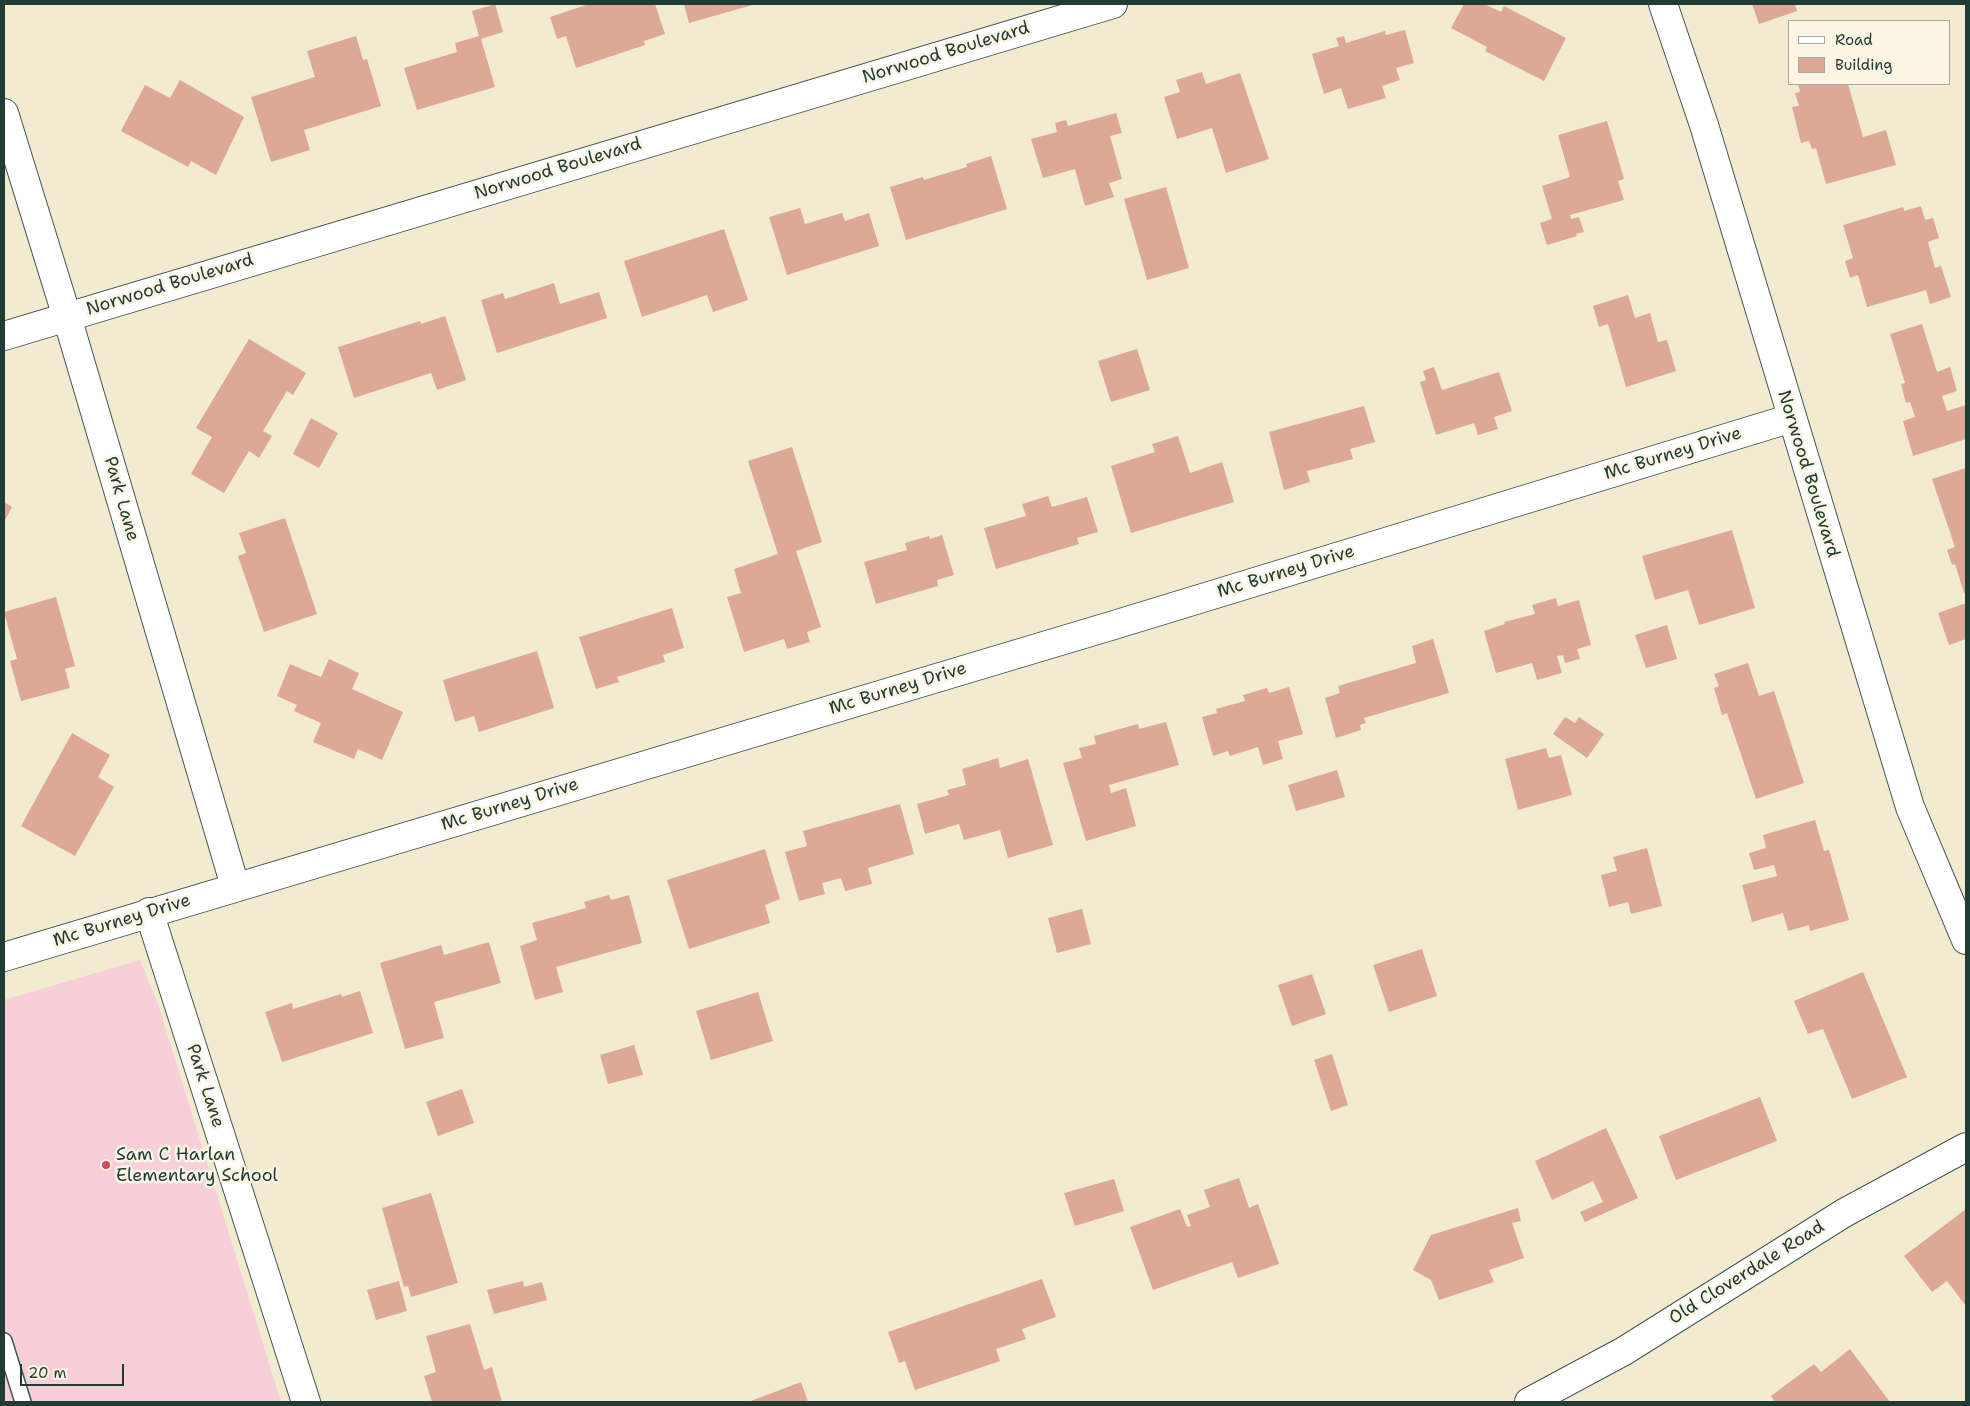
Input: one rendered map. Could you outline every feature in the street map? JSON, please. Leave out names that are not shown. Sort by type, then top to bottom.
[{"type":"street","name":"Norwood Boulevard","points":[[4,336],[1113,4]]},
{"type":"street","name":"Norwood Boulevard","points":[[1663,4],[1704,125],[1910,807],[1966,940]]},
{"type":"street","name":"Park Lane","points":[[4,113],[67,316],[235,886]]},
{"type":"street","name":"Mc Burney Drive","points":[[4,957],[235,886],[1085,633],[1792,418]]},
{"type":"street","name":"Park Lane","points":[[149,912],[306,1402]]},
{"type":"street","name":"Old Cloverdale Road","points":[[1529,1402],[1624,1350],[1844,1213],[1966,1147]]},
{"type":"lane","points":[[4,1340],[23,1402]]},
{"type":"shaded area","name":"Sam C Harlan Elementary School","points":[[140,960],[158,1004],[281,1402],[4,1402],[4,1000]]},
{"type":"building","points":[[495,4],[503,32],[481,39],[495,87],[417,110],[404,68],[457,52],[455,43],[479,36],[472,11]]},
{"type":"building","points":[[585,4],[655,4],[665,34],[644,41],[645,45],[576,68],[566,36],[557,39],[550,17]]},
{"type":"building","points":[[684,4],[756,4],[689,23]]},
{"type":"building","points":[[1464,4],[1484,4],[1501,12],[1504,6],[1566,38],[1544,81],[1485,51],[1487,47],[1451,28]]},
{"type":"building","points":[[1752,4],[1795,4],[1797,11],[1759,24]]},
{"type":"building","points":[[1405,30],[1414,63],[1396,68],[1400,80],[1382,86],[1386,98],[1348,109],[1341,88],[1324,94],[1312,54],[1339,46],[1336,38],[1344,36],[1346,43],[1385,31],[1386,35]]},
{"type":"building","points":[[356,36],[363,60],[367,59],[381,106],[304,130],[310,150],[271,162],[251,97],[315,77],[307,51]]},
{"type":"building","points":[[1202,72],[1206,84],[1240,73],[1269,159],[1226,173],[1212,128],[1177,139],[1164,97],[1180,92],[1176,80]]},
{"type":"building","points":[[180,80],[244,117],[216,175],[191,161],[188,167],[121,131],[145,85],[170,98]]},
{"type":"building","points":[[1798,85],[1848,85],[1863,137],[1886,130],[1896,165],[1826,184],[1816,148],[1812,149],[1809,141],[1801,143],[1792,107],[1799,106],[1795,93],[1800,92]]},
{"type":"building","points":[[1116,113],[1122,133],[1110,136],[1122,179],[1109,183],[1114,197],[1085,206],[1075,169],[1043,178],[1031,139],[1057,132],[1055,123],[1066,120],[1068,126]]},
{"type":"building","points":[[1607,121],[1624,179],[1618,181],[1624,200],[1570,215],[1571,219],[1579,217],[1584,232],[1547,245],[1540,223],[1552,219],[1542,186],[1570,177],[1558,135]]},
{"type":"building","points":[[991,156],[1007,209],[906,240],[890,187],[923,177],[924,180],[967,167],[966,164]]},
{"type":"building","points":[[1166,187],[1189,268],[1147,280],[1124,199]]},
{"type":"building","points":[[1921,206],[1925,220],[1933,218],[1939,238],[1928,242],[1935,268],[1941,266],[1951,297],[1930,304],[1926,290],[1867,307],[1858,275],[1850,278],[1845,261],[1853,258],[1843,225],[1903,207],[1904,211]]},
{"type":"building","points":[[800,208],[805,224],[842,213],[845,221],[869,213],[879,246],[787,275],[769,217]]},
{"type":"building","points":[[724,229],[748,300],[713,312],[707,295],[642,317],[624,261]]},
{"type":"building","points":[[554,283],[560,304],[599,292],[607,318],[497,353],[481,300],[503,293],[505,299]]},
{"type":"building","points":[[1628,295],[1635,318],[1650,313],[1658,342],[1667,340],[1676,371],[1626,387],[1608,324],[1599,327],[1593,306]]},
{"type":"building","points":[[445,316],[466,380],[437,390],[431,373],[354,398],[338,347],[420,321],[421,324]]},
{"type":"building","points":[[1922,324],[1937,372],[1950,367],[1957,391],[1942,396],[1947,411],[1966,405],[1966,439],[1913,456],[1903,421],[1915,417],[1910,402],[1906,403],[1901,384],[1905,383],[1890,334]]},
{"type":"building","points":[[249,339],[306,373],[293,395],[287,391],[263,431],[272,436],[259,458],[249,451],[224,493],[191,474],[212,437],[196,428]]},
{"type":"building","points":[[1137,349],[1150,390],[1111,402],[1098,361]]},
{"type":"building","points":[[1434,367],[1442,390],[1499,372],[1512,411],[1494,417],[1498,429],[1478,435],[1474,423],[1436,435],[1420,382],[1426,380],[1423,371]]},
{"type":"building","points":[[1364,406],[1375,442],[1350,449],[1353,459],[1307,471],[1310,482],[1284,490],[1269,432]]},
{"type":"building","points":[[311,418],[338,433],[319,468],[293,454]]},
{"type":"building","points":[[1178,436],[1190,473],[1222,462],[1234,502],[1131,533],[1111,466],[1155,452],[1152,444]]},
{"type":"building","points":[[792,447],[822,542],[796,551],[821,627],[807,632],[810,642],[787,649],[784,639],[744,652],[727,597],[741,593],[734,569],[778,554],[748,461]]},
{"type":"building","points":[[1966,468],[1966,592],[1964,593],[1955,564],[1952,565],[1947,550],[1955,547],[1932,479]]},
{"type":"building","points":[[1048,496],[1052,507],[1087,497],[1098,532],[1077,538],[1079,544],[996,569],[984,528],[1026,516],[1022,504]]},
{"type":"building","points":[[4,502],[12,507],[4,522]]},
{"type":"building","points":[[285,518],[317,614],[264,632],[238,556],[246,553],[239,533]]},
{"type":"building","points":[[1732,530],[1755,608],[1699,625],[1688,590],[1655,600],[1642,556]]},
{"type":"building","points":[[942,535],[954,575],[937,580],[938,586],[876,604],[864,562],[907,550],[905,543],[929,536],[930,539]]},
{"type":"building","points":[[56,597],[75,666],[65,669],[70,688],[21,701],[10,661],[17,659],[4,612]]},
{"type":"building","points":[[1556,598],[1558,606],[1579,600],[1591,645],[1577,649],[1580,659],[1565,663],[1563,655],[1557,656],[1562,673],[1537,680],[1532,663],[1496,673],[1484,631],[1505,624],[1504,622],[1535,614],[1532,605]]},
{"type":"building","points":[[1966,603],[1966,639],[1949,645],[1938,613]]},
{"type":"building","points":[[672,608],[684,648],[663,655],[665,662],[617,677],[619,682],[596,689],[579,637]]},
{"type":"building","points":[[1667,625],[1677,659],[1646,668],[1635,635]]},
{"type":"building","points":[[1433,639],[1449,693],[1364,718],[1366,723],[1360,725],[1361,730],[1336,738],[1325,698],[1340,693],[1338,686],[1416,663],[1412,646]]},
{"type":"building","points":[[537,651],[554,708],[479,732],[474,716],[455,722],[443,680]]},
{"type":"building","points":[[329,659],[359,673],[352,689],[403,712],[382,760],[358,749],[354,759],[313,742],[321,723],[294,711],[297,705],[277,696],[290,664],[321,677]]},
{"type":"building","points":[[1748,663],[1759,696],[1774,691],[1804,783],[1756,799],[1727,713],[1722,715],[1714,688],[1719,686],[1714,674]]},
{"type":"building","points":[[1289,687],[1303,734],[1278,741],[1283,759],[1263,765],[1258,747],[1230,756],[1228,751],[1213,756],[1202,717],[1217,713],[1216,709],[1245,701],[1243,695],[1267,688],[1269,693]]},
{"type":"building","points":[[1565,717],[1575,723],[1579,717],[1604,734],[1587,758],[1553,734]]},
{"type":"building","points":[[1166,722],[1179,765],[1109,785],[1111,793],[1126,788],[1136,826],[1086,841],[1063,763],[1082,758],[1079,748],[1096,744],[1094,736],[1138,724],[1139,729]]},
{"type":"building","points":[[72,733],[110,755],[98,777],[114,787],[75,856],[21,826]]},
{"type":"building","points":[[1546,748],[1549,758],[1561,755],[1572,795],[1518,810],[1505,759]]},
{"type":"building","points":[[998,758],[1000,768],[1028,759],[1053,845],[1008,858],[1000,830],[964,840],[959,824],[925,834],[917,804],[949,795],[947,790],[966,785],[962,769]]},
{"type":"building","points":[[1337,770],[1345,797],[1296,811],[1288,785]]},
{"type":"building","points":[[900,804],[914,854],[868,868],[872,884],[845,891],[841,878],[822,883],[825,894],[799,901],[785,852],[807,846],[803,831]]},
{"type":"building","points":[[1815,820],[1824,851],[1829,850],[1849,920],[1810,931],[1809,925],[1788,931],[1783,913],[1752,922],[1742,885],[1777,876],[1774,865],[1754,870],[1749,853],[1766,848],[1763,835]]},
{"type":"building","points":[[1647,848],[1662,906],[1631,914],[1628,902],[1609,907],[1601,875],[1617,871],[1613,857]]},
{"type":"building","points":[[765,849],[780,899],[765,905],[770,923],[689,949],[667,880]]},
{"type":"building","points":[[609,895],[611,900],[629,895],[642,943],[556,967],[563,992],[535,1000],[520,946],[537,940],[532,923],[586,908],[584,902]]},
{"type":"building","points":[[1082,909],[1091,944],[1057,953],[1048,918]]},
{"type":"building","points":[[489,942],[501,983],[434,1002],[444,1038],[405,1049],[380,963],[441,945],[444,955]]},
{"type":"building","points":[[1422,949],[1437,996],[1389,1012],[1373,965]]},
{"type":"building","points":[[1863,972],[1907,1077],[1852,1099],[1823,1029],[1808,1034],[1794,1001]]},
{"type":"building","points":[[1312,974],[1326,1014],[1292,1026],[1278,985]]},
{"type":"building","points":[[360,991],[373,1033],[282,1062],[265,1012],[292,1003],[293,1009],[341,994],[342,997]]},
{"type":"building","points":[[758,992],[773,1041],[711,1060],[696,1011]]},
{"type":"building","points":[[634,1045],[643,1075],[608,1084],[600,1055]]},
{"type":"building","points":[[1332,1054],[1348,1105],[1331,1111],[1314,1060]]},
{"type":"building","points":[[462,1089],[474,1123],[438,1136],[426,1102]]},
{"type":"building","points":[[1760,1097],[1777,1141],[1676,1180],[1659,1136]]},
{"type":"building","points":[[1606,1128],[1638,1198],[1585,1222],[1580,1212],[1603,1202],[1593,1181],[1552,1200],[1535,1161]]},
{"type":"building","points":[[1239,1178],[1249,1208],[1258,1204],[1279,1264],[1238,1278],[1232,1262],[1153,1290],[1130,1227],[1180,1209],[1187,1227],[1191,1226],[1187,1215],[1210,1207],[1204,1190]]},
{"type":"building","points":[[1114,1179],[1124,1211],[1075,1226],[1064,1193]]},
{"type":"building","points":[[431,1193],[458,1283],[411,1297],[408,1286],[404,1287],[382,1208]]},
{"type":"building","points":[[1518,1208],[1521,1221],[1512,1223],[1524,1258],[1489,1270],[1494,1282],[1439,1300],[1431,1280],[1413,1270],[1431,1235]]},
{"type":"building","points":[[1966,1209],[1966,1306],[1947,1281],[1932,1292],[1904,1256]]},
{"type":"building","points":[[1042,1279],[1056,1317],[1022,1329],[1026,1339],[996,1349],[1000,1361],[915,1390],[905,1361],[899,1363],[888,1332]]},
{"type":"building","points":[[399,1281],[407,1311],[376,1320],[367,1290]]},
{"type":"building","points":[[523,1281],[524,1287],[542,1282],[547,1300],[494,1314],[487,1290]]},
{"type":"building","points":[[470,1324],[484,1370],[492,1367],[502,1402],[432,1402],[424,1376],[436,1372],[426,1336]]},
{"type":"building","points":[[1850,1349],[1890,1402],[1775,1402],[1771,1396],[1814,1364],[1821,1372]]},
{"type":"building","points":[[801,1382],[808,1402],[748,1402]]},
{"type":"place","name":"Sam C Harlan Elementary School","points":[[106,1165]]}]
